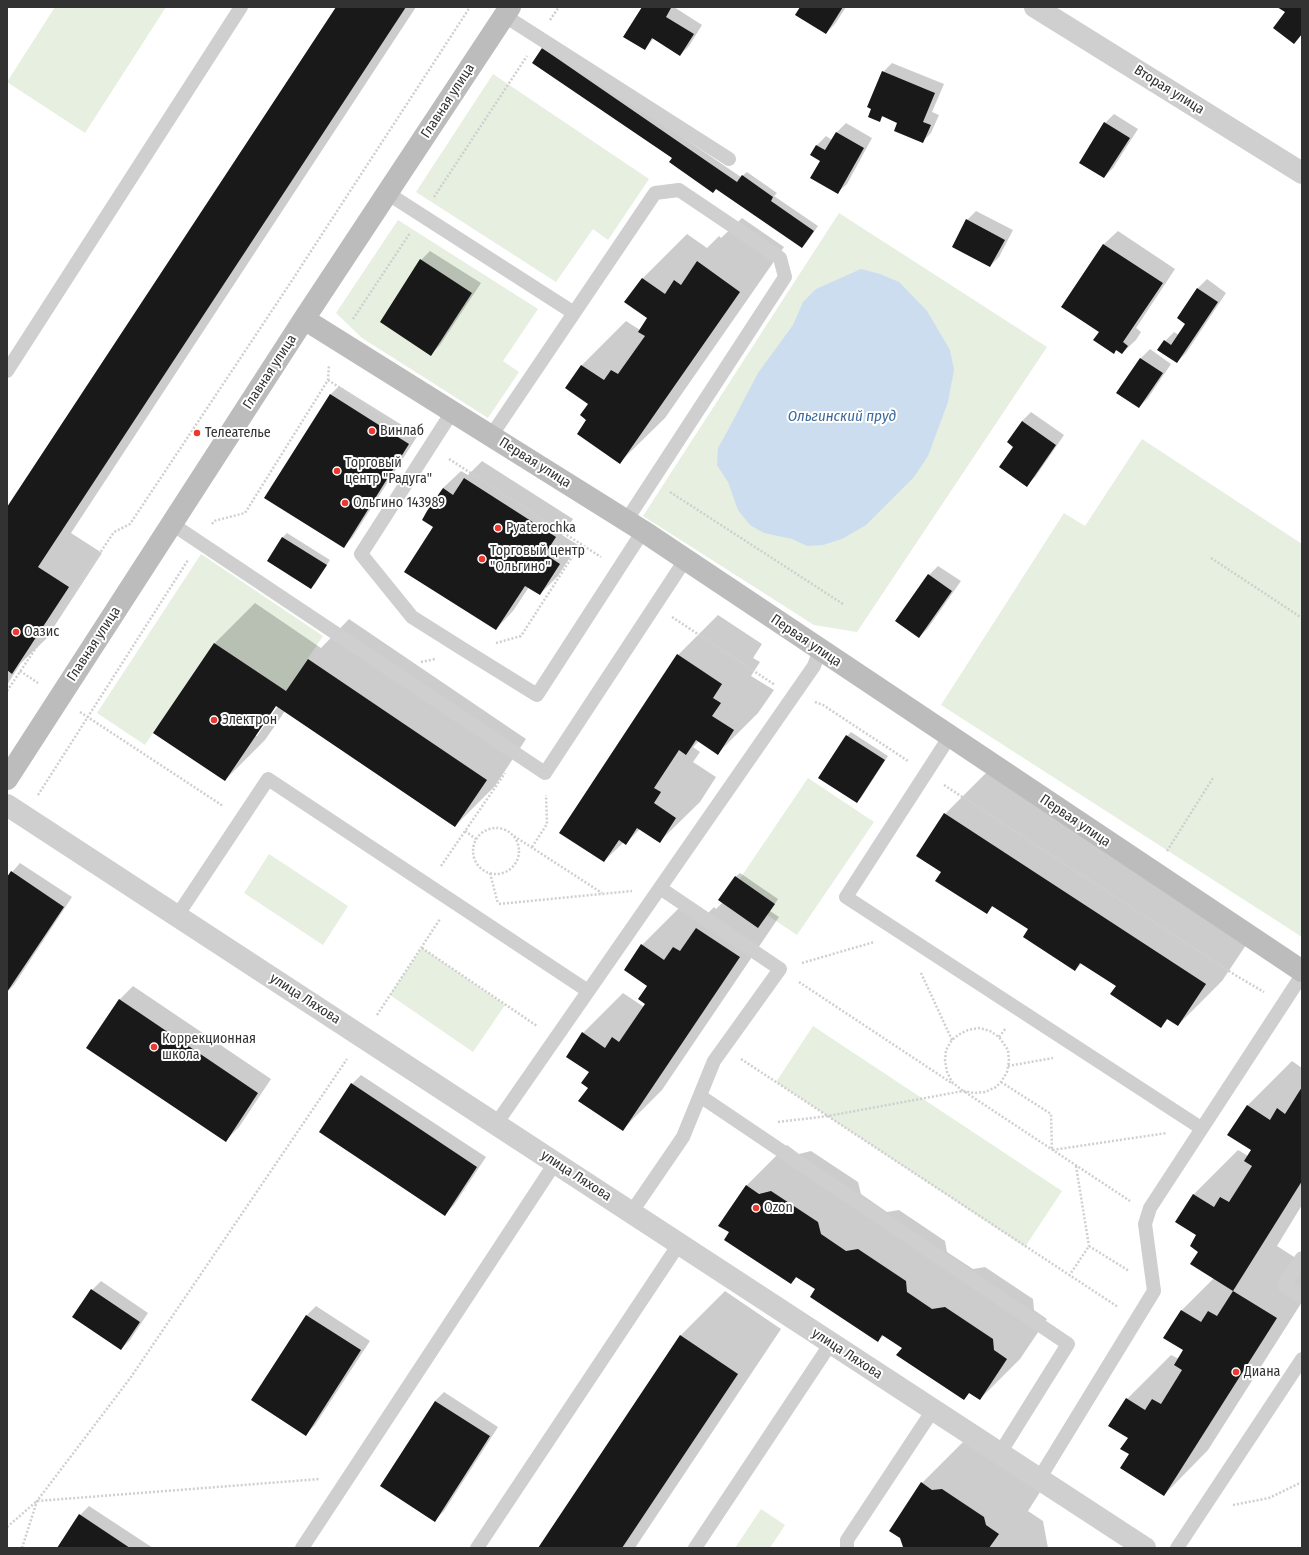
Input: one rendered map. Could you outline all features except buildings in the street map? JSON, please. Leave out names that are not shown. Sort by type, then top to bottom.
[{"type":"street","name":"Вторая улица","points":[[1035,7],[1302,173]]},
{"type":"street","name":"Главная улица","points":[[7,779],[304,319],[508,11]]},
{"type":"street","name":"Первая улица","points":[[304,319],[634,526],[1302,971]]},
{"type":"street","name":"улица Ляхова","points":[[14,810],[1000,1453],[1139,1546]]},
{"type":"lane","points":[[7,371],[241,7]]},
{"type":"lane","points":[[508,11],[539,36],[729,159]]},
{"type":"lane","points":[[452,412],[361,554],[412,617],[537,695],[634,526],[653,480],[785,277],[780,258],[679,190],[655,193],[491,436]]},
{"type":"lane","points":[[388,193],[574,313]]},
{"type":"lane","points":[[172,524],[545,773],[685,560]]},
{"type":"lane","points":[[496,1124],[814,666],[820,650]]},
{"type":"lane","points":[[950,736],[846,897],[1201,1128]]},
{"type":"lane","points":[[177,916],[268,779],[588,991]]},
{"type":"lane","points":[[631,1212],[683,1137],[714,1062],[780,969],[660,888]]},
{"type":"lane","points":[[1039,1479],[1154,1291],[1145,1224],[1150,1208],[1302,975]]},
{"type":"lane","points":[[700,1096],[1068,1344],[1000,1453]]},
{"type":"lane","points":[[302,1548],[555,1163]]},
{"type":"lane","points":[[477,1548],[678,1244]]},
{"type":"lane","points":[[1302,1258],[1284,1285],[1302,1297]]},
{"type":"lane","points":[[695,1548],[831,1343]]},
{"type":"lane","points":[[1177,1548],[1302,1359]]},
{"type":"lane","points":[[847,1548],[848,1540],[933,1410]]},
{"type":"path","points":[[7,691],[8,686],[20,672],[114,532],[130,524],[289,285],[470,7]]},
{"type":"path","points":[[14,810],[39,793],[214,521],[245,513],[328,380],[330,358],[339,341],[559,7]]},
{"type":"path","points":[[653,480],[842,604]]},
{"type":"path","points":[[391,670],[521,636],[581,544]]},
{"type":"path","points":[[1211,558],[1302,618]]},
{"type":"path","points":[[20,672],[242,818]]},
{"type":"path","points":[[428,885],[518,755]]},
{"type":"path","points":[[532,847],[547,824],[545,773]]},
{"type":"path","points":[[1153,873],[1213,778]]},
{"type":"path","points":[[512,834],[519,848],[516,861],[512,867],[497,873],[482,869],[474,856],[473,848],[476,838],[488,829],[496,828],[506,830],[532,847],[602,894]]},
{"type":"path","points":[[465,831],[476,838]]},
{"type":"path","points":[[490,872],[498,905]]},
{"type":"path","points":[[7,1527],[36,1501],[131,1377],[422,948],[458,905],[498,905],[660,888]]},
{"type":"path","points":[[780,969],[903,934],[952,1040]]},
{"type":"path","points":[[422,948],[555,1038]]},
{"type":"path","points":[[780,969],[1148,1213]]},
{"type":"path","points":[[744,1127],[828,1116],[963,1091],[974,1093],[986,1092],[996,1087],[1001,1082],[1007,1072],[1008,1066],[1008,1050],[999,1037],[990,1031],[979,1028],[968,1030],[952,1040],[946,1050],[945,1061],[947,1072],[952,1082],[963,1091]]},
{"type":"path","points":[[724,1047],[1137,1320]]},
{"type":"path","points":[[1008,1066],[1085,1053]]},
{"type":"path","points":[[1001,1082],[1051,1114],[1052,1150]]},
{"type":"path","points":[[1052,1150],[1201,1128]]},
{"type":"path","points":[[1069,1276],[1089,1246],[1076,1165]]},
{"type":"path","points":[[1089,1246],[1136,1276],[1152,1277]]},
{"type":"path","points":[[36,1501],[348,1477]]},
{"type":"path","points":[[1200,1512],[1269,1498],[1302,1482]]},
{"type":"path","points":[[22,1548],[36,1501]]},
{"type":"green space","points":[[55,7],[166,7],[85,133],[7,82]]},
{"type":"green space","points":[[493,74],[649,179],[608,240],[593,229],[556,282],[416,192]]},
{"type":"green space","points":[[839,213],[1047,347],[857,632],[814,625],[643,516]]},
{"type":"green space","points":[[398,220],[538,309],[503,361],[519,372],[488,418],[362,338],[336,313]]},
{"type":"green space","points":[[1142,439],[1302,544],[1302,937],[941,705],[1064,513],[1085,526]]},
{"type":"green space","points":[[201,554],[323,636],[225,781],[153,733],[145,745],[97,713]]},
{"type":"green space","points":[[808,778],[874,822],[797,935],[767,915],[739,880]]},
{"type":"green space","points":[[269,854],[348,906],[323,945],[244,893]]},
{"type":"green space","points":[[422,948],[505,1005],[473,1052],[390,995]]},
{"type":"green space","points":[[813,1026],[1062,1191],[1025,1247],[776,1082]]},
{"type":"green space","points":[[761,1509],[785,1525],[770,1548],[735,1548]]},
{"type":"water","name":"Ольгинский пруд","points":[[861,269],[880,274],[899,282],[927,311],[950,350],[954,370],[948,402],[928,456],[914,477],[866,525],[842,539],[823,545],[807,546],[792,539],[764,533],[750,525],[738,510],[728,482],[717,465],[718,448],[758,373],[793,325],[803,302],[816,289]]},
{"type":"place","name":"Винлаб","points":[[372,431]]},
{"type":"place","name":"Телеателье","points":[[197,433]]},
{"type":"place","name":"Торговый центр \"Радуга\"","points":[[337,471]]},
{"type":"place","name":"Ольгино 143989","points":[[345,503]]},
{"type":"place","name":"Pyaterochka","points":[[498,528]]},
{"type":"place","name":"Торговый центр \"Ольгино\"","points":[[482,559]]},
{"type":"place","name":"Оазис","points":[[16,632]]},
{"type":"place","name":"Электрон","points":[[214,720]]},
{"type":"place","name":"Коррекционная школа","points":[[154,1047]]},
{"type":"place","name":"Ozon","points":[[756,1208]]},
{"type":"place","name":"Диана","points":[[1236,1372]]}]
